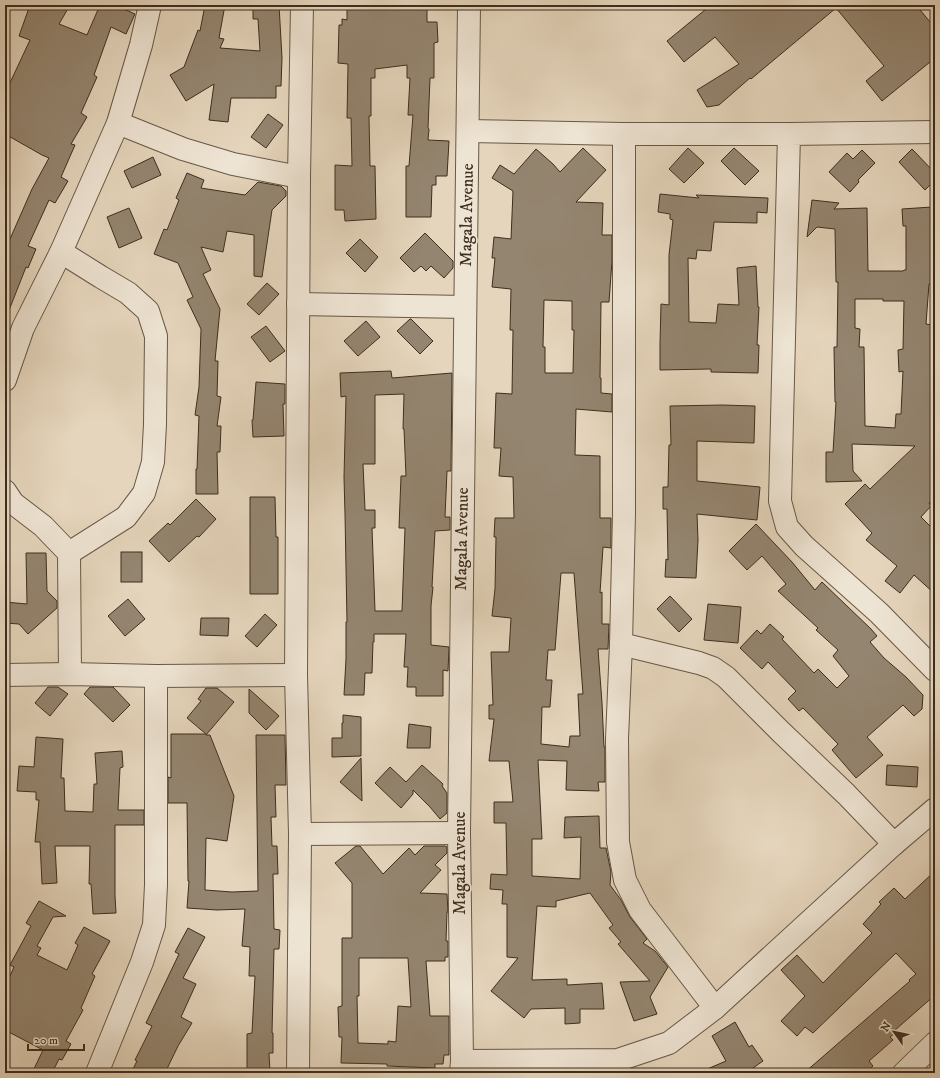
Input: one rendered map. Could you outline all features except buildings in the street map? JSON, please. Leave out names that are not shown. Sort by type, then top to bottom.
[{"type":"street","points":[[5,380],[23,328],[61,252],[118,123],[141,45],[150,5]]},
{"type":"street","points":[[298,1073],[300,834],[296,675],[299,177],[302,5]]},
{"type":"street","name":"Magala Avenue","points":[[461,1067],[459,833],[469,5]]},
{"type":"street","points":[[118,123],[183,149],[233,164],[299,177]]},
{"type":"street","points":[[468,131],[624,134],[935,132]]},
{"type":"street","points":[[624,134],[624,514],[621,644],[616,739],[618,842],[625,880],[640,910],[715,1008]]},
{"type":"street","points":[[789,134],[780,501],[788,527],[804,546],[879,613],[935,670]]},
{"type":"street","points":[[61,252],[128,293],[148,311],[156,336],[156,424],[153,462],[144,493],[126,517],[69,553]]},
{"type":"street","points":[[298,304],[465,307]]},
{"type":"street","points":[[5,491],[13,503],[43,526],[69,553],[70,674]]},
{"type":"street","points":[[621,644],[699,663],[713,668],[726,678],[846,794],[894,844]]},
{"type":"street","points":[[5,675],[296,675]]},
{"type":"street","points":[[97,1073],[142,962],[154,925],[156,885],[156,676]]},
{"type":"street","points":[[461,1067],[618,1067],[668,1043],[715,1008],[935,808]]},
{"type":"street","points":[[300,834],[459,833]]},
{"type":"street","points":[[904,1073],[935,1043]]}]
